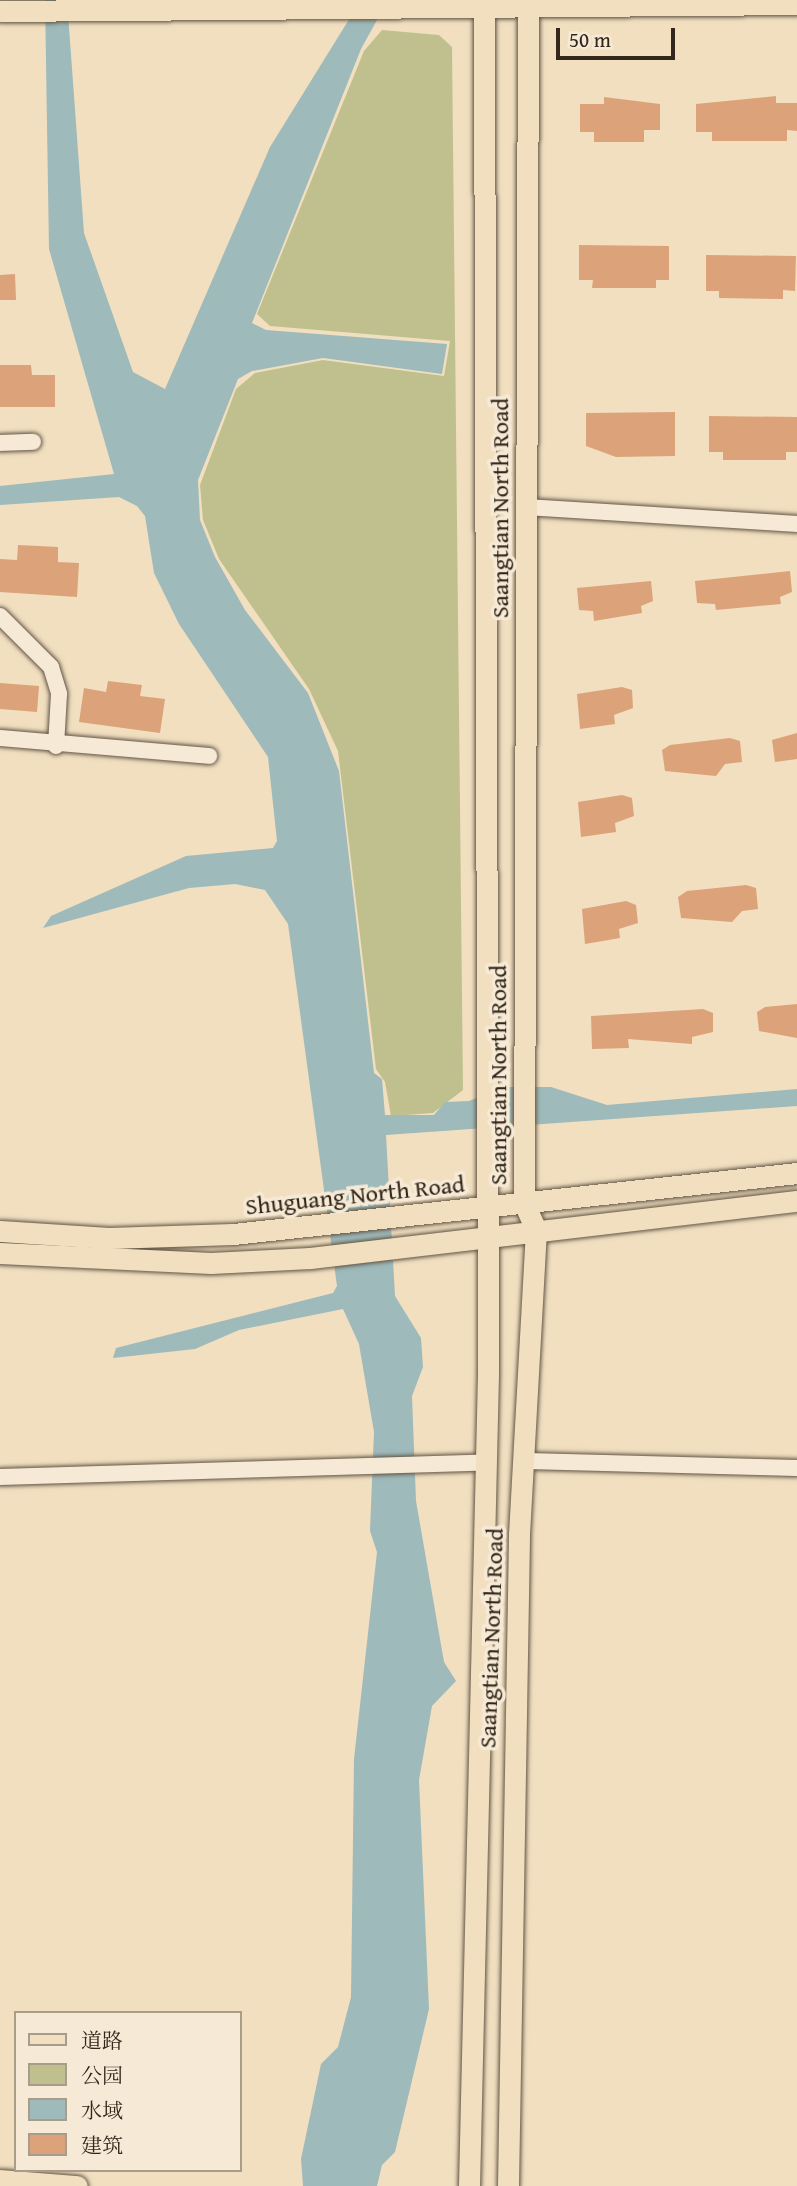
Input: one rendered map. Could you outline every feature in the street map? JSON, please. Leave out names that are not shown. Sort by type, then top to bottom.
[{"type":"main road","points":[[0,11],[340,8],[528,1],[797,4]]},
{"type":"main road","name":"Saangtian North Road","points":[[508,2186],[519,1534],[527,1461],[536,1230],[524,1203],[528,1]]},
{"type":"main road","name":"Saangtian North Road","points":[[469,2186],[485,1463],[484,2]]},
{"type":"main road","name":"Shuguang North Road","points":[[0,1231],[109,1238],[303,1229],[797,1173]]},
{"type":"main road","points":[[0,1253],[211,1263],[310,1258],[797,1201]]},
{"type":"main road","points":[[0,2180],[77,2186]]},
{"type":"street","points":[[0,443],[33,442]]},
{"type":"street","points":[[526,507],[797,524]]},
{"type":"street","points":[[0,616],[51,667],[60,694],[56,746]]},
{"type":"street","points":[[0,738],[56,746],[209,756]]},
{"type":"street","points":[[527,1461],[797,1468]]},
{"type":"street","points":[[0,1477],[485,1463]]},
{"type":"green space","points":[[382,30],[439,35],[452,47],[463,1090],[433,1113],[391,1116],[385,1082],[376,1069],[338,751],[309,689],[219,559],[203,520],[200,485],[236,389],[255,373],[323,360],[444,376],[450,341],[270,326],[257,314],[364,51]]},
{"type":"water","points":[[45,0],[67,0],[84,233],[133,372],[165,389],[270,147],[361,0],[388,0],[361,49],[252,323],[266,330],[447,344],[442,374],[323,358],[252,371],[238,379],[198,480],[200,520],[215,557],[245,610],[308,693],[339,771],[374,1073],[382,1079],[385,1115],[434,1115],[445,1102],[469,1101],[503,1087],[551,1087],[607,1105],[797,1089],[797,1106],[386,1135],[395,1296],[421,1338],[423,1367],[412,1396],[416,1501],[444,1662],[456,1681],[432,1706],[419,1780],[429,2009],[395,2152],[382,2165],[377,2186],[303,2186],[301,2159],[321,2064],[338,2047],[351,1997],[354,1759],[377,1552],[370,1531],[374,1432],[359,1344],[343,1309],[239,1330],[195,1349],[113,1358],[116,1348],[333,1293],[337,1286],[288,924],[265,890],[235,884],[189,888],[43,928],[51,916],[186,856],[273,848],[277,841],[268,757],[179,624],[154,573],[145,516],[137,506],[119,497],[0,505],[0,486],[114,474],[49,249]]},
{"type":"building","points":[[776,96],[776,103],[797,103],[797,131],[787,130],[787,141],[712,141],[712,132],[696,132],[696,104]]},
{"type":"building","points":[[604,97],[660,104],[660,130],[644,130],[644,142],[594,142],[594,132],[580,132],[580,104],[604,104]]},
{"type":"building","points":[[579,245],[669,246],[669,280],[656,280],[656,288],[592,288],[593,280],[579,280]]},
{"type":"building","points":[[706,255],[796,256],[795,291],[783,290],[783,299],[719,298],[719,291],[706,291]]},
{"type":"building","points":[[15,274],[16,300],[0,300],[0,275]]},
{"type":"building","points":[[0,365],[31,365],[32,375],[55,375],[55,407],[0,407]]},
{"type":"building","points":[[675,412],[675,456],[616,457],[586,446],[586,413]]},
{"type":"building","points":[[709,416],[797,417],[797,452],[786,452],[786,460],[723,460],[723,452],[709,452]]},
{"type":"building","points":[[18,545],[58,547],[58,562],[79,563],[77,597],[0,592],[0,559],[17,560]]},
{"type":"building","points":[[790,571],[792,592],[780,597],[781,604],[716,610],[715,604],[697,603],[695,581]]},
{"type":"building","points":[[651,581],[653,601],[641,606],[642,613],[594,621],[593,611],[579,610],[577,588]]},
{"type":"building","points":[[108,681],[142,685],[140,696],[165,699],[160,733],[79,722],[84,688],[106,692]]},
{"type":"building","points":[[0,683],[39,686],[37,712],[0,709]]},
{"type":"building","points":[[622,687],[632,690],[633,708],[614,715],[615,724],[580,729],[577,694]]},
{"type":"building","points":[[797,733],[797,759],[775,762],[772,740]]},
{"type":"building","points":[[730,738],[740,741],[742,762],[725,764],[716,776],[665,771],[662,750],[670,745]]},
{"type":"building","points":[[622,795],[632,798],[634,816],[615,823],[616,832],[581,837],[578,802]]},
{"type":"building","points":[[746,885],[756,888],[758,909],[742,911],[732,922],[681,918],[678,897],[687,891]]},
{"type":"building","points":[[626,901],[636,905],[638,923],[619,929],[620,938],[585,944],[582,909]]},
{"type":"building","points":[[797,1004],[797,1038],[759,1031],[757,1012],[765,1007]]},
{"type":"building","points":[[703,1009],[713,1013],[713,1032],[692,1037],[692,1044],[628,1039],[629,1048],[592,1049],[591,1016]]}]
